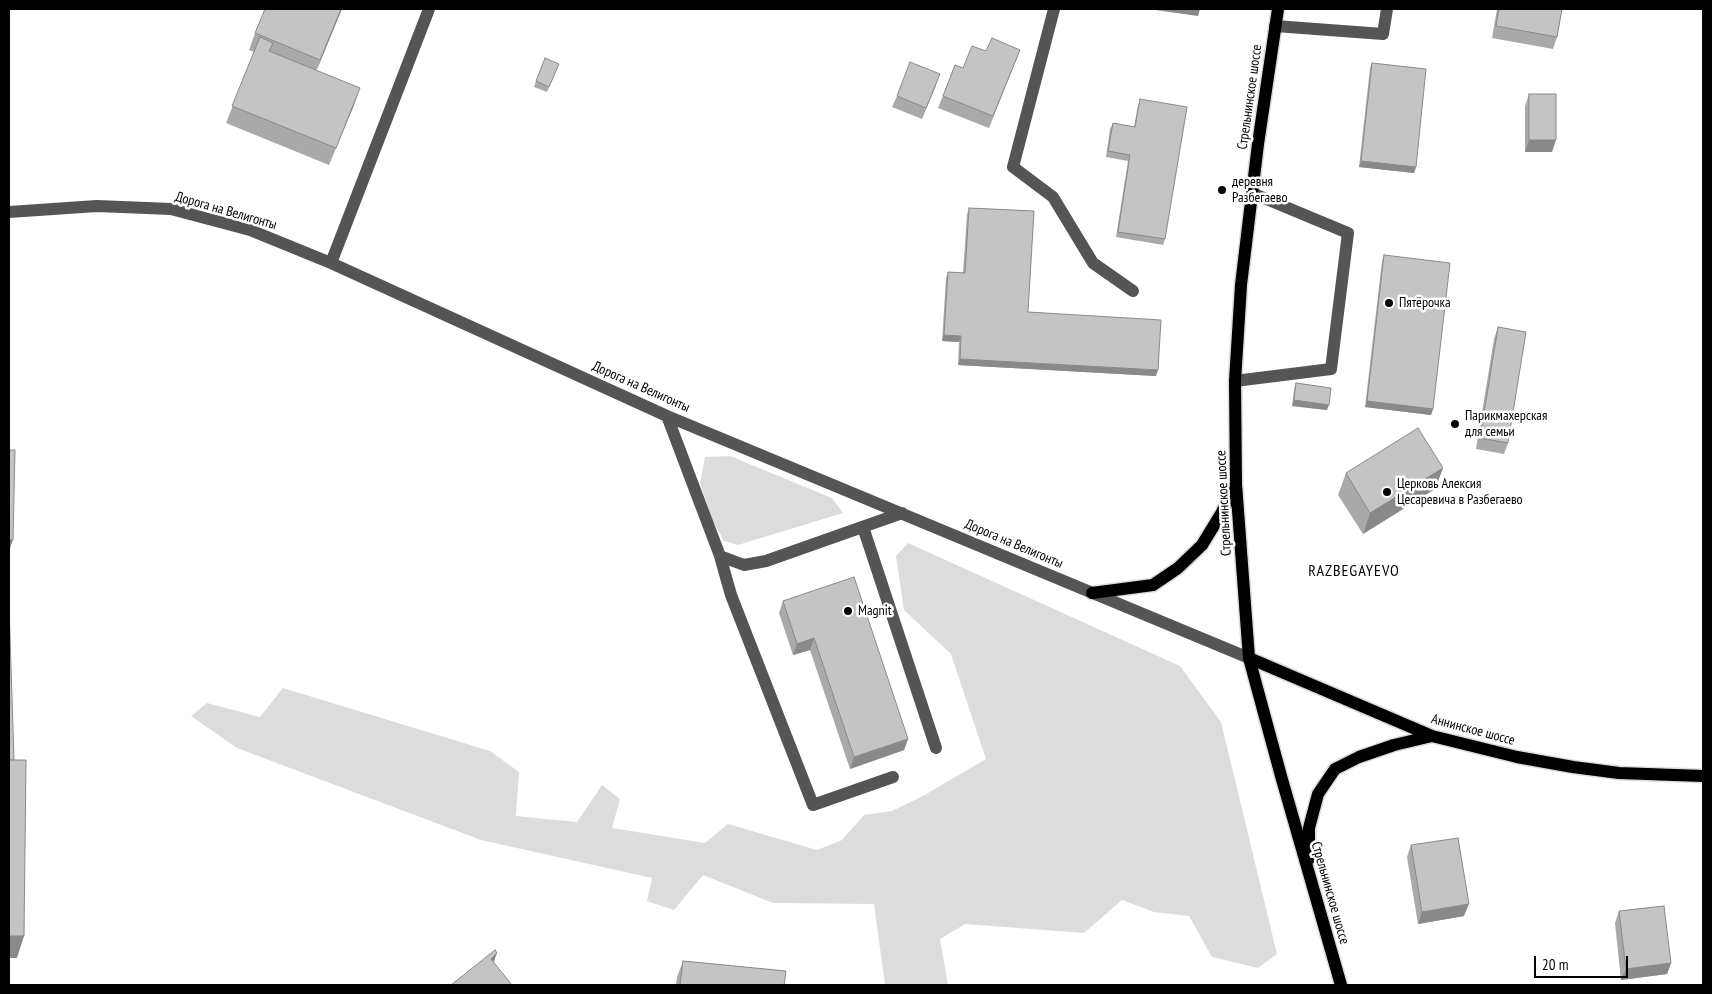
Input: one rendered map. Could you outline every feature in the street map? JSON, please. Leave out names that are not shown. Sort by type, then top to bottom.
[{"type":"main road","name":"Стрельнинское шоссе","points":[[1278,9],[1241,285],[1235,381],[1236,484],[1249,658],[1341,985]]},
{"type":"main road","points":[[1092,593],[1153,585],[1178,568],[1202,544],[1221,514],[1236,484]]},
{"type":"main road","name":"Аннинское шоссе","points":[[1249,658],[1432,736],[1517,757],[1573,768],[1620,773],[1703,776]]},
{"type":"main road","points":[[1308,871],[1309,828],[1318,794],[1335,769],[1360,757],[1394,745],[1432,736]]},
{"type":"street","points":[[331,263],[429,9]]},
{"type":"street","points":[[1054,9],[1013,167],[1053,197],[1093,263],[1133,291]]},
{"type":"street","points":[[1275,26],[1383,34],[1387,9]]},
{"type":"street","points":[[1235,381],[1331,370],[1348,233],[1252,193]]},
{"type":"street","name":"Дорога на Велигонты","points":[[9,212],[97,206],[171,209],[250,230],[331,263],[667,416],[1249,658]]},
{"type":"street","points":[[667,416],[720,556],[731,595],[813,805],[893,777]]},
{"type":"street","points":[[720,556],[744,565],[766,561],[902,513]]},
{"type":"street","points":[[862,527],[936,748]]},
{"type":"shaded area","points":[[730,456],[832,498],[843,513],[738,545],[724,541],[712,519],[700,483],[705,457]]},
{"type":"shaded area","points":[[908,543],[1180,666],[1221,722],[1277,954],[1258,968],[1212,957],[1189,916],[1154,912],[1122,900],[1084,933],[965,924],[940,939],[948,985],[885,985],[874,904],[773,903],[703,875],[674,910],[647,901],[652,878],[481,840],[237,748],[191,716],[207,703],[260,717],[283,688],[490,751],[519,772],[516,816],[577,822],[602,785],[620,799],[612,828],[705,843],[728,824],[817,850],[842,840],[864,815],[892,811],[923,796],[986,759],[951,654],[904,610],[896,556]]},
{"type":"building","points":[[265,9],[341,9],[320,60],[255,33]]},
{"type":"building","points":[[1499,9],[1562,9],[1557,37],[1496,26]]},
{"type":"building","points":[[260,37],[273,43],[269,51],[360,88],[336,148],[232,106]]},
{"type":"building","points":[[992,38],[1020,50],[993,116],[943,96],[955,65],[963,68],[972,46],[986,51]]},
{"type":"building","points":[[545,58],[559,64],[549,87],[536,81]]},
{"type":"building","points":[[910,62],[940,74],[926,108],[897,96]]},
{"type":"building","points":[[1372,63],[1426,69],[1416,167],[1361,161]]},
{"type":"building","points":[[1529,94],[1556,94],[1556,140],[1529,140]]},
{"type":"building","points":[[1140,99],[1187,107],[1165,239],[1118,232],[1130,155],[1108,151],[1113,123],[1135,127]]},
{"type":"building","points":[[969,208],[1034,211],[1028,312],[1161,320],[1158,370],[960,359],[961,336],[944,335],[948,272],[965,273]]},
{"type":"building","points":[[1384,255],[1450,263],[1433,409],[1367,401]]},
{"type":"building","points":[[1498,327],[1526,332],[1508,443],[1480,438]]},
{"type":"building","points":[[1296,383],[1331,388],[1329,405],[1294,400]]},
{"type":"building","points":[[1418,428],[1443,468],[1370,513],[1346,473]]},
{"type":"building","points":[[9,450],[15,450],[13,540],[9,540]]},
{"type":"building","points":[[854,577],[908,739],[854,757],[814,638],[797,644],[783,601]]},
{"type":"building","points":[[9,604],[14,760],[9,760]]},
{"type":"building","points":[[9,760],[26,760],[24,936],[9,936]]},
{"type":"building","points":[[1458,838],[1469,904],[1422,912],[1411,845]]},
{"type":"building","points":[[1664,906],[1671,963],[1626,969],[1619,911]]},
{"type":"building","points":[[495,950],[497,953],[491,959],[512,985],[451,985]]},
{"type":"building","points":[[683,961],[786,971],[784,985],[680,985]]},
{"type":"place","name":"деревня Разбегаево","points":[[1222,190]]},
{"type":"place","name":"Пятёрочка","points":[[1389,303]]},
{"type":"place","name":"Парикмахерская для семьи","points":[[1455,424]]},
{"type":"place","name":"Церковь Алексия Цесаревича в Разбегаево","points":[[1387,492]]},
{"type":"place","name":"Magnit","points":[[848,611]]},
{"type":"district","name":"RAZBEGAYEVO","points":[[1354,571]]}]
